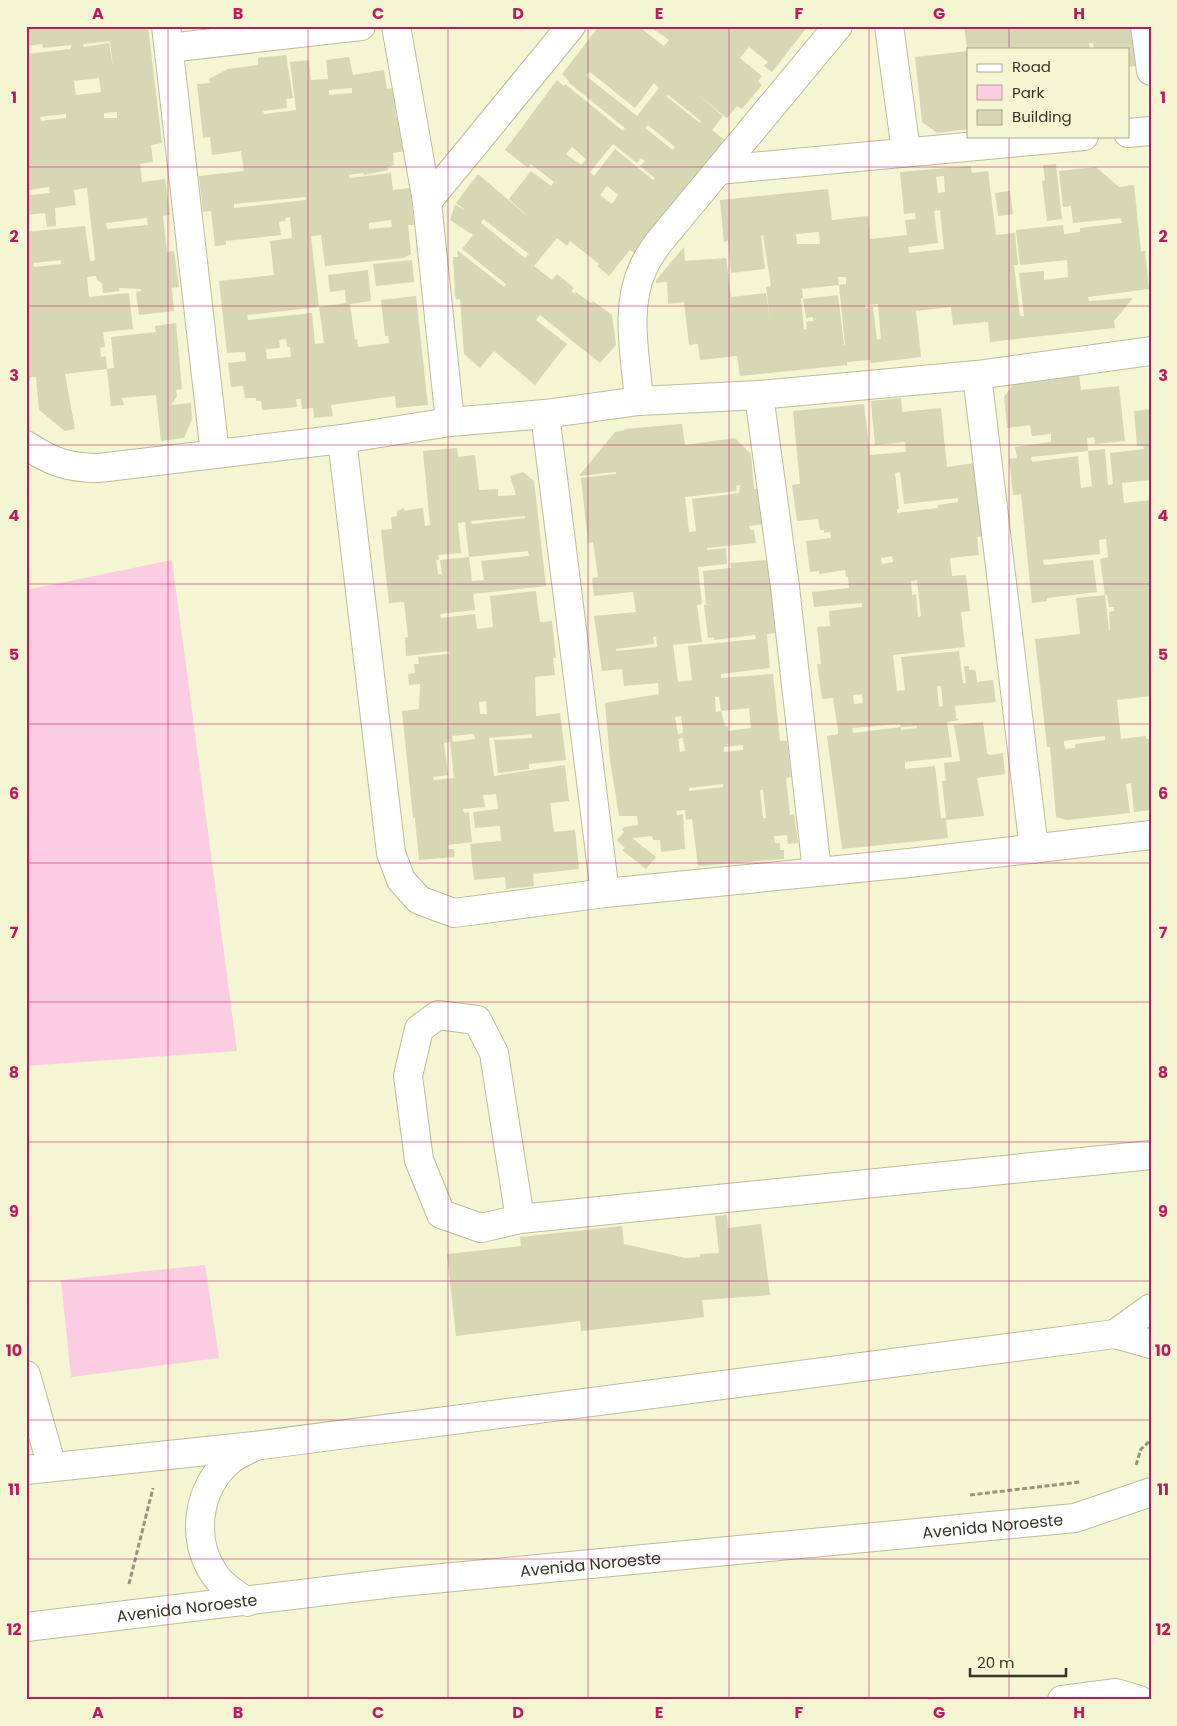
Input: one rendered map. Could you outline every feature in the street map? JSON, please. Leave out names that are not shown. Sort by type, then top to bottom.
[{"type":"street","points":[[215,454],[167,37],[361,26]]},
{"type":"street","points":[[396,26],[427,202],[450,422]]},
{"type":"street","points":[[427,202],[571,26]]},
{"type":"street","points":[[639,401],[633,319],[634,296],[642,268],[659,242],[838,26]]},
{"type":"street","points":[[889,26],[906,151]]},
{"type":"street","points":[[1145,26],[1151,71]]},
{"type":"street","points":[[1130,133],[1151,131]]},
{"type":"street","points":[[719,170],[1060,138]]},
{"type":"street","points":[[26,445],[45,458],[76,468],[99,468],[342,439],[450,422],[545,414],[639,401],[759,395],[977,374],[1151,351]]},
{"type":"street","points":[[977,374],[1034,849]]},
{"type":"street","points":[[759,395],[785,587],[817,872]]},
{"type":"street","points":[[545,414],[605,893]]},
{"type":"street","points":[[342,439],[391,853],[401,880],[419,900],[454,913],[605,893],[1034,849],[1151,835]]},
{"type":"street","points":[[520,1219],[494,1053],[477,1020],[438,1015],[419,1029],[408,1076],[419,1160],[441,1214],[481,1228],[520,1219],[1151,1155]]},
{"type":"street","points":[[1115,1334],[1151,1308]]},
{"type":"street","points":[[26,1375],[39,1468],[254,1446],[1115,1334],[1151,1344]]},
{"type":"street","points":[[247,1602],[224,1586],[208,1563],[200,1536],[201,1507],[211,1481],[230,1460],[254,1446]]},
{"type":"street","name":"Avenida Noroeste","points":[[26,1627],[247,1602],[401,1582],[1075,1518],[1151,1492]]},
{"type":"street","points":[[1062,1700],[1116,1692],[1139,1700]]},
{"type":"path","points":[[1136,1466],[1141,1449],[1151,1440]]},
{"type":"path","points":[[128,1588],[160,1456]]},
{"type":"green space","points":[[172,560],[237,1051],[26,1066],[26,590]]},
{"type":"green space","points":[[205,1265],[219,1358],[71,1377],[61,1280]]},
{"type":"building","points":[[26,26],[148,26],[162,143],[151,145],[153,162],[140,164],[142,182],[165,179],[170,215],[163,216],[167,252],[174,251],[179,287],[172,288],[174,311],[139,315],[136,292],[141,291],[141,289],[119,288],[119,291],[103,293],[102,283],[97,280],[96,276],[87,277],[89,297],[129,293],[133,329],[103,332],[105,347],[100,348],[101,357],[106,356],[107,369],[65,374],[75,429],[65,431],[39,410],[36,377],[26,378],[26,232],[85,226],[90,261],[95,259],[87,188],[74,190],[76,205],[55,208],[56,226],[47,227],[45,213],[26,215],[26,54],[71,49],[71,45],[43,48],[42,44],[26,46]],"holes":[[[110,41],[113,67],[109,43],[84,47],[83,44]],[[99,78],[101,92],[76,95],[74,81]],[[117,112],[117,118],[104,118],[104,113]],[[66,114],[66,118],[41,121],[40,117]],[[49,187],[50,193],[29,195],[29,190]],[[147,218],[148,225],[107,229],[106,223]],[[61,260],[61,264],[34,267],[33,263]]]},
{"type":"building","points":[[599,26],[638,26],[664,46],[669,40],[649,26],[808,26],[772,72],[764,66],[768,62],[749,47],[740,58],[762,76],[758,81],[762,85],[742,109],[737,106],[727,118],[696,93],[723,116],[712,130],[726,141],[636,254],[630,250],[609,276],[597,266],[599,264],[570,241],[567,246],[557,238],[534,266],[552,280],[557,274],[574,288],[571,291],[575,294],[576,292],[591,303],[593,301],[612,315],[616,345],[600,363],[540,315],[536,320],[567,344],[535,385],[494,351],[480,368],[464,354],[460,299],[456,299],[455,294],[453,257],[458,257],[457,250],[504,287],[506,284],[462,249],[473,235],[450,220],[455,205],[465,210],[456,203],[478,174],[532,220],[509,199],[531,171],[551,186],[554,182],[531,164],[528,168],[505,150],[557,80],[564,86],[565,84],[623,131],[625,128],[568,82],[562,74]],"holes":[[[590,72],[635,108],[654,83],[659,88],[637,116],[586,76]],[[668,95],[701,121],[700,123],[666,96]],[[648,125],[675,147],[673,150],[645,128]],[[613,144],[637,163],[641,158],[645,161],[640,166],[655,178],[653,180],[615,149],[594,176],[590,172]],[[572,147],[586,159],[581,165],[566,154]],[[607,186],[618,195],[612,204],[600,195]],[[483,219],[529,254],[525,258],[481,223]]]},
{"type":"building","points":[[964,26],[1131,26],[1136,66],[1130,67],[1130,48],[1094,48],[1093,43],[1089,43],[1090,48],[967,49]]},
{"type":"building","points":[[967,51],[967,129],[937,133],[922,122],[915,57]]},
{"type":"building","points":[[286,55],[293,98],[286,99],[287,108],[263,111],[264,114],[296,110],[290,62],[309,60],[311,80],[328,79],[326,60],[349,57],[353,75],[384,70],[387,89],[393,88],[396,117],[401,116],[406,151],[393,153],[394,165],[387,167],[388,170],[364,175],[363,173],[348,175],[350,178],[391,173],[393,190],[410,188],[414,225],[408,225],[411,254],[403,258],[325,266],[321,235],[311,236],[319,307],[346,303],[345,290],[330,292],[328,275],[368,270],[371,301],[350,304],[355,340],[357,339],[358,347],[389,343],[388,336],[385,336],[381,300],[416,296],[428,405],[396,408],[395,396],[331,405],[333,416],[314,418],[313,408],[302,409],[301,399],[296,399],[297,407],[262,410],[261,401],[256,401],[256,398],[245,398],[243,386],[231,387],[228,363],[246,361],[245,352],[227,353],[219,281],[274,275],[270,241],[292,238],[290,217],[285,218],[286,221],[279,222],[281,235],[226,241],[226,245],[215,246],[211,211],[203,212],[199,176],[244,171],[241,151],[212,155],[210,137],[203,138],[197,84],[210,83],[209,79],[228,69],[258,65],[258,58]],"holes":[[[352,88],[352,93],[329,95],[329,90]],[[306,197],[306,200],[234,208],[234,204]],[[391,220],[392,227],[369,229],[369,223]],[[319,307],[324,343],[315,344],[312,313],[248,320],[247,315]],[[286,339],[287,347],[290,347],[291,357],[267,359],[266,349],[280,348],[279,340]]]},
{"type":"building","points":[[1056,164],[1062,219],[1047,221],[1042,181],[1045,180],[1043,165]]},
{"type":"building","points":[[971,166],[972,173],[988,171],[996,235],[1015,233],[1018,265],[1014,265],[1020,316],[1024,316],[1019,273],[1044,271],[1044,280],[1068,277],[1067,260],[1020,265],[1016,230],[1063,225],[1064,234],[1080,232],[1080,228],[1122,223],[1121,218],[1073,223],[1071,206],[1063,207],[1059,171],[1096,167],[1119,187],[1134,185],[1141,251],[1145,251],[1149,289],[1088,297],[1089,301],[1133,298],[1114,321],[1115,328],[990,342],[988,322],[953,325],[951,307],[916,311],[921,357],[871,363],[870,360],[847,362],[847,365],[740,376],[737,356],[700,360],[698,344],[689,345],[684,302],[668,304],[667,282],[656,283],[656,280],[684,247],[685,261],[726,258],[731,297],[766,293],[770,319],[766,287],[771,286],[763,235],[761,236],[765,269],[731,273],[728,241],[724,242],[720,200],[828,189],[832,220],[868,216],[870,239],[907,235],[905,220],[916,219],[915,213],[904,214],[900,172]],"holes":[[[944,176],[945,192],[938,193],[936,177]],[[940,210],[944,249],[909,253],[908,247],[938,243],[934,211]],[[819,232],[820,244],[797,244],[796,234]],[[838,277],[846,277],[846,284],[839,285]],[[839,285],[845,345],[838,295],[803,299],[806,318],[813,317],[813,321],[806,322],[807,329],[804,330],[802,289]],[[878,304],[881,339],[877,340],[873,307],[865,308],[865,305]]]},
{"type":"building","points":[[1010,191],[1013,214],[998,216],[995,193]]},
{"type":"building","points":[[412,260],[414,282],[376,286],[373,264]]},
{"type":"building","points":[[176,323],[182,389],[176,390],[177,396],[171,405],[191,403],[192,419],[184,438],[161,441],[156,395],[122,398],[124,405],[111,406],[107,369],[114,368],[111,337],[156,332],[155,326]]},
{"type":"building","points":[[1079,374],[1081,390],[1119,386],[1125,441],[1095,444],[1094,437],[1087,438],[1088,451],[1105,449],[1108,485],[1113,484],[1110,453],[1144,449],[1143,446],[1137,446],[1134,411],[1151,409],[1151,480],[1122,483],[1124,503],[1151,500],[1151,696],[1117,700],[1121,739],[1146,736],[1146,739],[1151,738],[1151,810],[1134,812],[1131,783],[1126,784],[1130,813],[1067,820],[1056,817],[1050,747],[1047,747],[1035,639],[1080,634],[1076,598],[1105,595],[1100,559],[1108,557],[1106,539],[1099,540],[1100,554],[1043,560],[1044,565],[1093,560],[1097,592],[1047,598],[1047,601],[1032,603],[1021,494],[1013,495],[1009,459],[1017,458],[1015,447],[1051,442],[1051,434],[1032,436],[1030,425],[1007,428],[1004,397],[1014,383]],"holes":[[[1088,451],[1092,486],[1081,488],[1078,456],[1032,462],[1031,457]],[[1105,595],[1107,595],[1109,607],[1114,607],[1114,611],[1109,612],[1109,631]],[[1105,736],[1105,740],[1075,744],[1075,748],[1066,749],[1064,745],[1064,741]]]},
{"type":"building","points":[[901,398],[902,412],[941,408],[947,467],[975,463],[983,536],[977,537],[979,555],[950,558],[952,576],[966,575],[970,611],[961,612],[965,647],[893,655],[897,691],[905,690],[901,657],[959,651],[963,683],[966,683],[964,666],[969,666],[969,670],[976,672],[977,682],[993,680],[996,702],[955,706],[956,718],[959,720],[947,722],[952,757],[905,762],[905,769],[935,766],[941,818],[946,818],[942,781],[946,781],[944,763],[960,761],[954,725],[983,722],[987,753],[990,755],[1003,753],[1005,774],[977,778],[984,816],[946,820],[948,838],[842,849],[827,736],[838,734],[838,730],[833,698],[822,699],[817,664],[821,664],[817,627],[830,626],[829,611],[862,607],[862,603],[814,607],[812,592],[849,588],[848,577],[846,577],[845,570],[819,574],[819,571],[810,572],[806,541],[831,538],[830,532],[824,533],[824,530],[820,530],[818,519],[797,521],[792,485],[800,484],[793,411],[864,404],[870,455],[906,452],[905,442],[875,445],[871,401]],"holes":[[[900,472],[904,504],[958,498],[958,502],[938,505],[938,508],[897,513],[897,509],[899,509],[895,473]],[[892,556],[893,562],[882,564],[881,558]],[[917,580],[921,616],[918,617],[916,594],[912,595],[911,581]],[[937,686],[941,686],[943,706],[939,707]],[[862,694],[863,703],[854,704],[853,695]],[[900,724],[901,727],[853,733],[852,728]],[[917,726],[917,728],[901,730],[901,727]]]},
{"type":"building","points":[[682,424],[685,445],[735,438],[751,454],[754,489],[761,488],[764,524],[749,526],[750,530],[754,530],[756,543],[707,548],[707,550],[726,548],[727,564],[698,567],[702,604],[697,605],[702,642],[673,645],[678,682],[692,680],[688,646],[756,639],[755,635],[714,640],[714,637],[708,638],[704,605],[712,604],[706,604],[703,571],[731,568],[730,563],[768,560],[775,633],[767,634],[770,668],[721,674],[721,678],[773,674],[780,741],[787,741],[791,777],[786,778],[790,815],[794,814],[798,843],[788,844],[787,835],[774,836],[775,843],[780,843],[780,850],[784,850],[784,859],[698,866],[692,819],[686,820],[685,810],[676,811],[677,815],[683,814],[685,849],[661,852],[660,840],[653,840],[652,836],[632,838],[656,857],[646,869],[622,850],[625,848],[617,840],[624,832],[622,830],[624,827],[638,825],[637,816],[619,816],[610,760],[605,703],[659,694],[658,683],[624,686],[622,669],[602,671],[594,616],[636,612],[633,592],[594,596],[592,578],[598,577],[593,542],[588,543],[581,478],[616,474],[616,472],[579,476],[615,432],[624,429]],"holes":[[[740,485],[739,493],[692,499],[696,531],[689,532],[685,497],[737,491],[736,486]],[[656,636],[657,647],[616,651],[616,649],[654,644],[653,637]],[[715,697],[719,697],[721,711],[716,712]],[[749,708],[751,728],[728,731],[728,726],[725,726],[721,711]],[[681,716],[683,733],[678,734],[675,717]],[[683,738],[685,751],[680,752],[678,739]],[[743,745],[743,750],[724,752],[724,747]],[[723,784],[723,787],[689,791],[689,788]],[[760,790],[763,790],[766,818],[763,818]]]},
{"type":"building","points":[[457,448],[458,457],[475,455],[479,490],[498,489],[498,496],[516,495],[510,476],[523,472],[534,481],[546,586],[473,594],[475,610],[440,614],[441,618],[475,614],[477,629],[493,627],[490,596],[536,591],[540,622],[552,621],[556,658],[553,658],[555,675],[535,677],[536,716],[560,713],[566,760],[529,764],[529,769],[498,773],[494,740],[532,738],[532,734],[489,738],[494,776],[565,765],[569,801],[550,803],[554,832],[575,830],[579,869],[533,874],[534,886],[506,889],[505,877],[474,880],[470,844],[501,841],[500,826],[475,828],[473,812],[498,809],[496,794],[483,795],[485,807],[463,809],[464,813],[469,812],[472,842],[448,845],[448,849],[454,849],[455,857],[419,860],[402,711],[419,709],[420,684],[409,685],[408,674],[415,673],[414,664],[419,664],[418,657],[449,654],[449,651],[406,656],[405,638],[408,637],[404,602],[389,603],[381,530],[392,529],[391,517],[397,516],[397,511],[404,508],[404,511],[423,508],[425,526],[430,525],[423,451]],"holes":[[[525,516],[525,518],[472,524],[471,521]],[[465,522],[469,557],[440,560],[442,574],[438,574],[436,560],[439,560],[438,555],[461,553],[458,523]],[[528,551],[529,556],[481,561],[484,580],[472,581],[469,557]],[[486,701],[487,714],[480,714],[479,702]],[[474,734],[475,739],[453,742],[452,736]],[[450,742],[454,778],[434,780],[433,777],[448,775],[444,743]]]},
{"type":"building","points":[[727,1215],[728,1228],[761,1224],[770,1295],[702,1300],[704,1317],[682,1320],[581,1331],[580,1321],[456,1336],[447,1254],[521,1246],[520,1237],[622,1226],[624,1244],[686,1258],[700,1257],[700,1254],[719,1253],[715,1216]]}]
